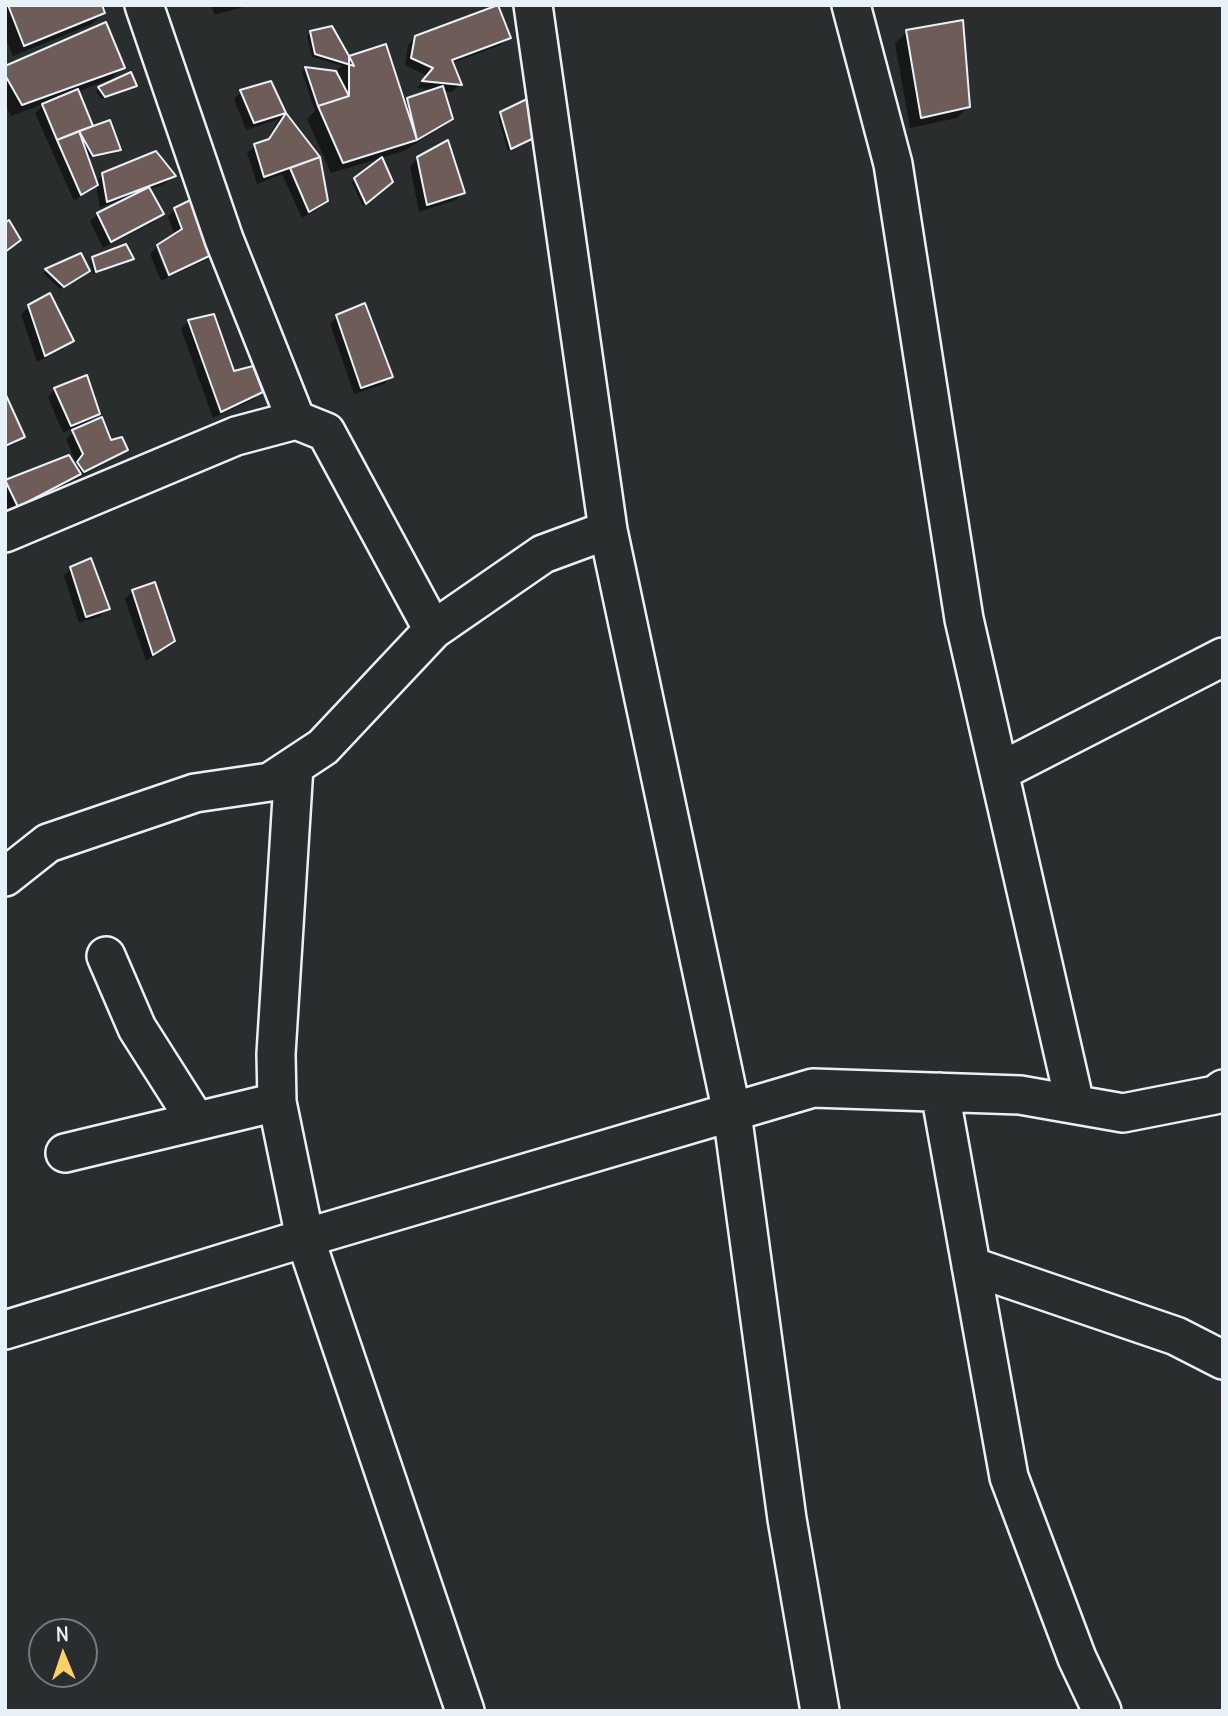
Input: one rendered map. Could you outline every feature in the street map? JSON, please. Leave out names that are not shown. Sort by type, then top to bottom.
[{"type":"street","points":[[144,5],[224,239],[296,420]]},
{"type":"street","points":[[851,5],[893,164],[964,619],[1075,1104]]},
{"type":"street","points":[[535,6],[608,530],[732,1113],[787,1519],[820,1711]]},
{"type":"street","points":[[5,533],[236,436],[296,420],[326,432],[433,631]]},
{"type":"street","points":[[5,877],[48,843],[195,793],[270,782],[323,747],[433,631],[543,554],[608,530]]},
{"type":"street","points":[[999,772],[1223,657]]},
{"type":"street","points":[[294,766],[276,1054],[277,1102],[305,1238],[465,1711]]},
{"type":"street","points":[[106,956],[137,1028],[196,1121]]},
{"type":"street","points":[[5,1331],[305,1238],[813,1088],[1020,1095],[1123,1113],[1215,1095],[1223,1089]]},
{"type":"street","points":[[940,1092],[1009,1477],[1077,1658],[1102,1711]]},
{"type":"street","points":[[65,1153],[277,1102]]},
{"type":"street","points":[[971,1266],[1176,1336],[1223,1360]]},
{"type":"building","points":[[8,5],[102,5],[105,13],[24,46]]},
{"type":"building","points":[[498,5],[511,38],[452,60],[462,85],[422,81],[433,68],[411,58],[415,36]]},
{"type":"building","points":[[963,20],[970,107],[921,118],[906,30]]},
{"type":"building","points":[[106,22],[125,68],[22,105],[5,75],[5,66]]},
{"type":"building","points":[[332,26],[354,66],[315,54],[310,31]]},
{"type":"building","points":[[386,44],[417,140],[343,163],[318,106],[349,96],[349,56]]},
{"type":"building","points":[[305,67],[336,71],[349,96],[318,106]]},
{"type":"building","points":[[131,72],[137,86],[105,97],[98,87]]},
{"type":"building","points":[[271,81],[286,113],[254,123],[240,90]]},
{"type":"building","points":[[443,86],[453,119],[417,140],[407,98]]},
{"type":"building","points":[[78,89],[93,126],[57,140],[42,104]]},
{"type":"building","points":[[529,98],[536,137],[511,149],[500,112]]},
{"type":"building","points":[[286,113],[320,157],[264,177],[254,144],[269,139]]},
{"type":"building","points":[[110,120],[121,150],[93,156],[79,131]]},
{"type":"building","points":[[79,131],[98,185],[81,195],[57,140]]},
{"type":"building","points":[[448,140],[465,193],[427,205],[417,157]]},
{"type":"building","points":[[156,151],[176,176],[107,202],[102,173]]},
{"type":"building","points":[[320,157],[328,201],[309,212],[290,168]]},
{"type":"building","points":[[382,157],[393,182],[366,204],[354,178]]},
{"type":"building","points":[[149,187],[164,214],[111,242],[97,213]]},
{"type":"building","points":[[205,193],[224,249],[169,275],[157,245],[182,229],[174,208]]},
{"type":"building","points":[[9,220],[21,240],[5,252],[5,223]]},
{"type":"building","points":[[126,244],[134,259],[96,272],[92,257]]},
{"type":"building","points":[[81,253],[90,271],[64,287],[45,269]]},
{"type":"building","points":[[50,293],[74,341],[45,356],[28,305]]},
{"type":"building","points":[[365,303],[393,377],[361,388],[336,315]]},
{"type":"building","points":[[214,314],[234,371],[253,366],[263,392],[221,412],[188,320]]},
{"type":"building","points":[[87,375],[100,414],[71,426],[54,388]]},
{"type":"building","points":[[5,393],[25,437],[5,446]]},
{"type":"building","points":[[102,417],[111,440],[122,437],[128,450],[84,472],[77,462],[83,454],[72,430]]},
{"type":"building","points":[[69,455],[81,474],[18,507],[5,480]]},
{"type":"building","points":[[91,558],[110,609],[86,617],[70,567]]},
{"type":"building","points":[[155,582],[175,641],[153,655],[132,590]]}]
